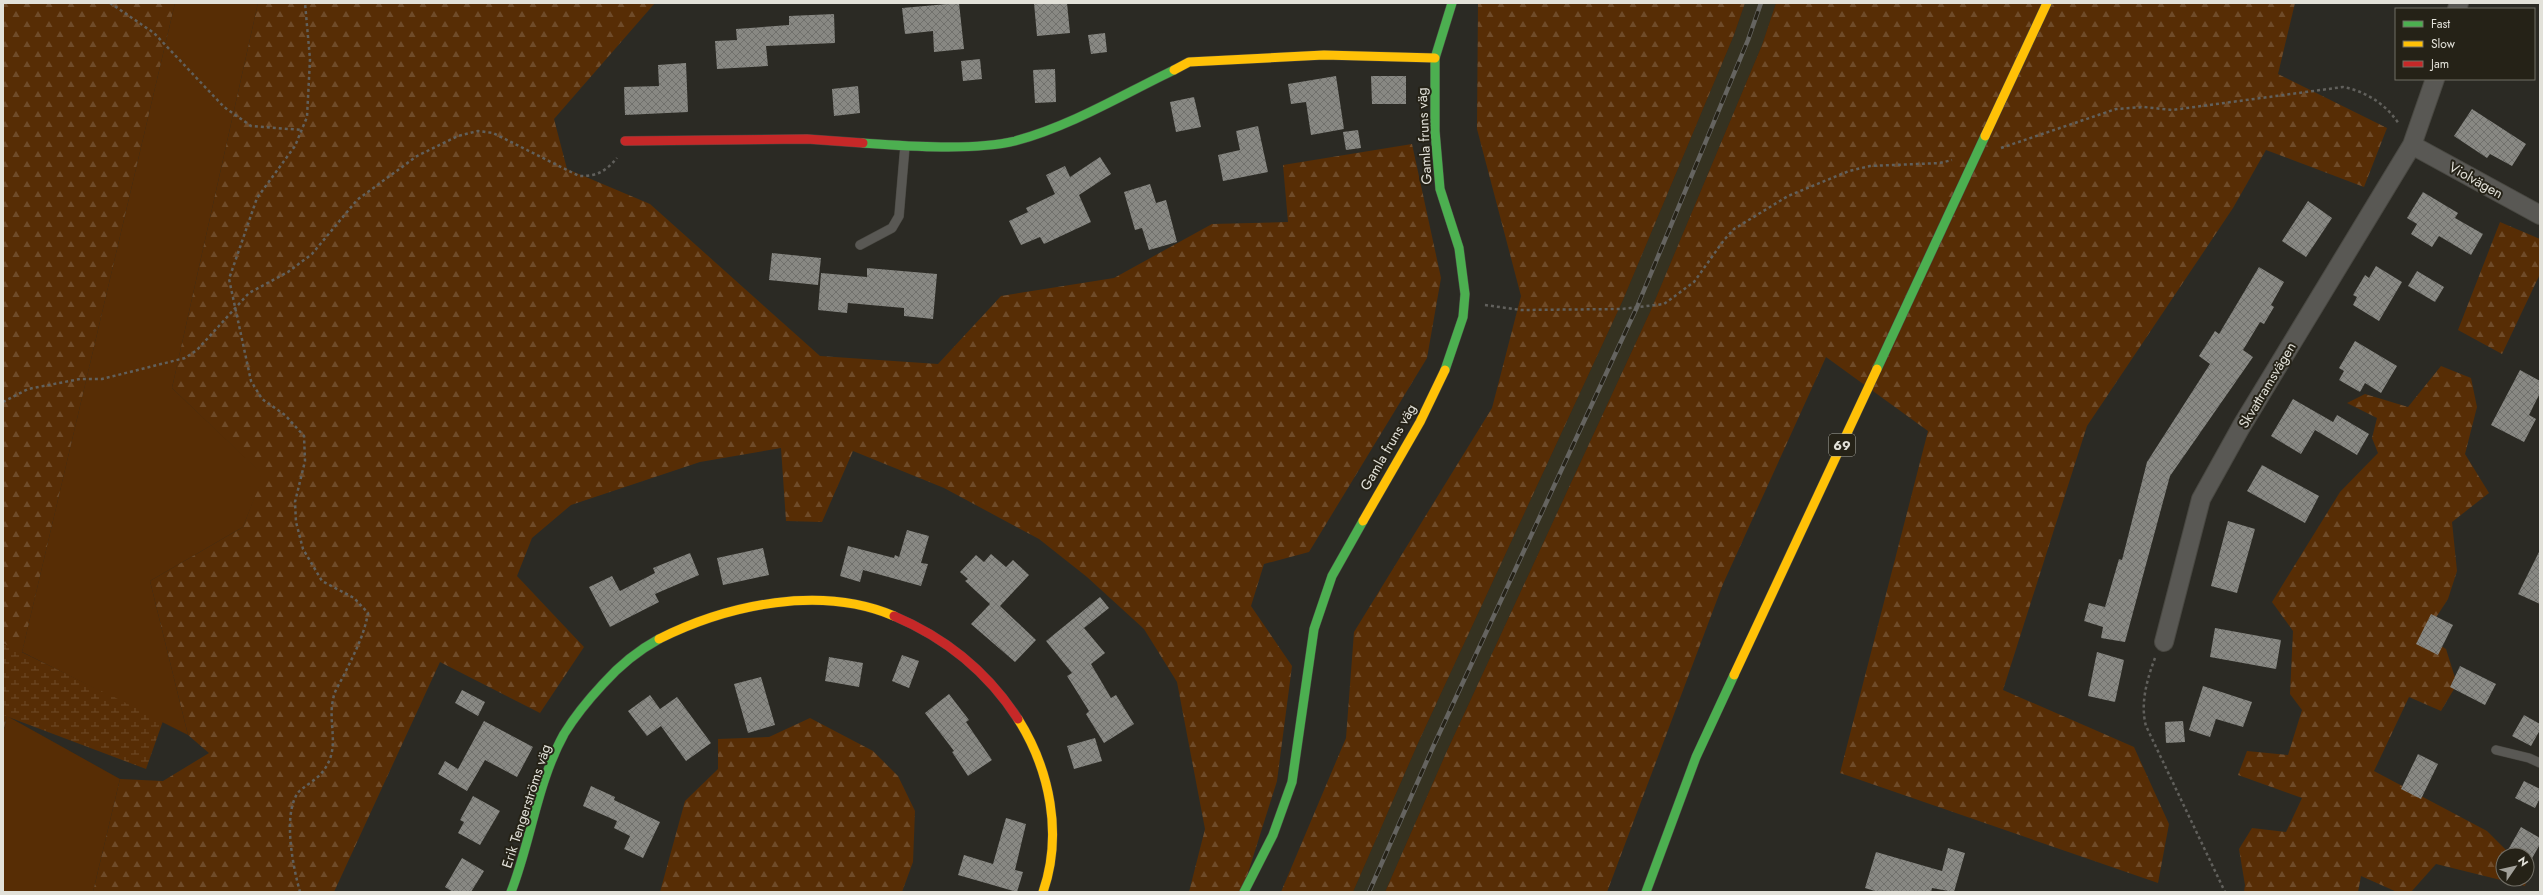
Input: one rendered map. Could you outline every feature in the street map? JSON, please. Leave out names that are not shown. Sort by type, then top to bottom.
[{"type":"street","name":"Gamla fruns väg","points":[[1244,892],[1273,835],[1292,782],[1314,629],[1332,576],[1420,422],[1446,368],[1463,317],[1465,294],[1459,248],[1440,189],[1435,131],[1435,58],[1452,3]]},
{"type":"street","name":"69","points":[[1646,892],[1705,736],[2048,3]]},
{"type":"street","points":[[625,141],[807,139],[905,146],[985,145],[1014,141],[1057,128],[1190,62],[1324,55],[1435,58]]},
{"type":"street","name":"Skvattramsvägen","points":[[2164,642],[2201,499],[2241,427],[2412,145],[2435,80]]},
{"type":"street","name":"Violvägen","points":[[2412,145],[2540,216]]},
{"type":"street","name":"Erik Tengerströms väg","points":[[511,892],[549,770],[565,735],[589,700],[636,652],[674,633],[713,617],[778,602],[812,600],[843,602],[877,609],[914,623],[944,641],[989,677],[1014,710],[1024,729],[1048,788],[1054,829],[1053,857],[1043,892]]},
{"type":"lane","points":[[860,245],[892,228],[899,216],[905,146]]},
{"type":"lane","points":[[2496,750],[2529,758],[2540,763]]},
{"type":"path","points":[[110,3],[154,33],[229,111],[251,126],[302,130]]},
{"type":"path","points":[[300,892],[294,869],[290,812],[297,793],[315,781],[328,765],[334,744],[330,720],[333,698],[364,634],[368,613],[354,598],[322,580],[304,550],[296,522],[295,502],[305,461],[304,436],[285,415],[262,399],[251,382],[229,279],[257,198],[295,146],[307,117],[310,60],[304,3]]},
{"type":"path","points":[[3,402],[28,389],[80,379],[102,379],[184,358],[197,350],[249,293],[288,272],[312,254],[358,200],[417,156],[458,136],[478,131],[493,133],[579,176],[594,176],[607,170],[620,154],[625,141]]},
{"type":"path","points":[[2164,642],[2154,660],[2143,700],[2143,714],[2162,760],[2225,892]]},
{"type":"shaded area","points":[[1745,3],[1776,3],[1762,45],[1650,312],[1446,753],[1385,892],[1353,892],[1419,741],[1623,300],[1734,35]]},
{"type":"green space","points":[[3,3],[175,3],[3,733]]},
{"type":"green space","points":[[175,3],[258,3],[172,388],[264,475],[243,527],[150,581],[188,735],[22,652]]},
{"type":"green space","points":[[258,3],[655,3],[554,119],[567,169],[650,204],[820,356],[938,364],[1001,296],[1114,278],[1212,224],[1288,222],[1283,165],[1412,144],[1441,278],[1427,358],[1309,552],[1264,564],[1251,606],[1292,666],[1277,781],[1242,892],[1189,892],[1205,829],[1177,682],[1144,629],[1087,577],[1039,539],[944,488],[853,451],[822,522],[786,521],[781,448],[700,462],[571,505],[532,538],[517,576],[584,647],[540,713],[440,662],[334,892],[93,892],[120,779],[163,781],[209,753],[188,735],[150,581],[243,527],[263,475],[172,388]]},
{"type":"green space","points":[[1478,3],[1745,3],[1734,35],[1623,300],[1419,741],[1353,892],[1281,892],[1346,738],[1354,632],[1492,408],[1521,296],[1477,129]]},
{"type":"green space","points":[[1776,3],[2295,3],[2278,74],[2387,128],[2364,187],[2266,150],[2233,208],[2087,426],[2003,690],[2134,747],[2169,824],[2158,883],[1840,773],[1928,431],[1826,357],[1723,584],[1607,892],[1385,892],[1446,753],[1650,312],[1762,45]]},
{"type":"green space","points":[[2500,222],[2540,239],[2540,274],[2502,354],[2458,330]]},
{"type":"green space","points":[[2441,366],[2471,378],[2477,407],[2465,454],[2489,493],[2452,522],[2457,571],[2448,599],[2424,636],[2446,649],[2457,684],[2441,711],[2409,697],[2374,771],[2487,831],[2503,847],[2495,847],[2495,879],[2436,864],[2411,892],[2397,892],[2361,876],[2358,892],[2244,892],[2245,885],[2239,849],[2252,828],[2286,832],[2302,798],[2238,775],[2247,751],[2288,755],[2302,710],[2290,694],[2293,631],[2272,602],[2340,492],[2378,453],[2372,438],[2377,418],[2347,403],[2365,394],[2408,407]]},
{"type":"green space","points":[[3,643],[163,721],[146,769],[3,715]]},
{"type":"green space","points":[[7,716],[120,779],[93,892],[3,892],[3,733]]},
{"type":"green space","points":[[810,718],[873,751],[898,776],[915,811],[913,862],[902,892],[660,892],[685,801],[718,769],[718,739],[769,737]]},
{"type":"building","points":[[959,3],[964,49],[934,52],[933,31],[905,34],[902,8]]},
{"type":"building","points":[[1034,3],[1067,3],[1070,33],[1037,36]]},
{"type":"building","points":[[834,14],[835,43],[766,46],[768,66],[717,69],[715,41],[737,40],[736,29],[789,25],[789,16]]},
{"type":"building","points":[[1105,33],[1107,52],[1091,54],[1088,35]]},
{"type":"building","points":[[980,59],[982,79],[963,81],[961,61]]},
{"type":"building","points":[[686,63],[688,112],[625,115],[624,87],[659,86],[658,65]]},
{"type":"building","points":[[1055,69],[1056,102],[1035,103],[1033,70]]},
{"type":"building","points":[[1336,76],[1344,129],[1311,135],[1306,102],[1291,104],[1288,84]]},
{"type":"building","points":[[1371,76],[1406,76],[1406,104],[1372,104]]},
{"type":"building","points":[[858,86],[860,113],[834,116],[832,89]]},
{"type":"building","points":[[1194,97],[1201,127],[1176,132],[1170,102]]},
{"type":"building","points":[[2472,109],[2526,144],[2512,166],[2490,154],[2487,158],[2454,136]]},
{"type":"building","points":[[1258,126],[1268,172],[1223,181],[1218,155],[1240,150],[1236,131]]},
{"type":"building","points":[[1358,130],[1361,148],[1346,150],[1343,132]]},
{"type":"building","points":[[1100,157],[1111,174],[1079,195],[1091,222],[1044,244],[1040,237],[1021,245],[1009,221],[1028,212],[1026,208],[1055,194],[1046,175],[1065,166],[1070,177]]},
{"type":"building","points":[[1150,184],[1156,203],[1166,200],[1177,242],[1149,250],[1142,228],[1135,230],[1124,192]]},
{"type":"building","points":[[2423,192],[2458,213],[2455,218],[2483,234],[2471,255],[2439,236],[2432,247],[2411,234],[2417,224],[2407,218]]},
{"type":"building","points":[[2308,201],[2332,218],[2306,257],[2282,241]]},
{"type":"building","points":[[772,253],[821,258],[818,285],[769,280]]},
{"type":"building","points":[[2376,266],[2402,282],[2379,321],[2353,305],[2357,297],[2353,295],[2365,275],[2369,278]]},
{"type":"building","points":[[2259,267],[2284,282],[2271,305],[2274,307],[2264,324],[2260,322],[2243,350],[2253,357],[2170,476],[2125,642],[2101,638],[2103,627],[2084,621],[2089,603],[2105,607],[2119,559],[2122,560],[2147,462],[2210,364],[2199,356],[2215,331],[2219,334]]},
{"type":"building","points":[[867,268],[937,274],[933,319],[904,316],[904,308],[848,303],[847,313],[818,310],[821,273],[867,277]]},
{"type":"building","points":[[2417,271],[2444,287],[2435,302],[2408,286]]},
{"type":"building","points":[[2355,341],[2397,366],[2381,393],[2365,383],[2360,392],[2339,380],[2344,371],[2339,368]]},
{"type":"building","points":[[2520,370],[2540,381],[2540,393],[2529,415],[2536,419],[2524,442],[2491,425]]},
{"type":"building","points":[[2293,399],[2333,422],[2337,415],[2369,434],[2357,455],[2315,430],[2301,454],[2271,436]]},
{"type":"building","points":[[2262,465],[2319,496],[2305,523],[2247,491]]},
{"type":"building","points":[[2228,521],[2255,529],[2237,593],[2211,586]]},
{"type":"building","points":[[907,530],[929,536],[921,563],[928,564],[921,586],[863,570],[860,582],[840,576],[848,546],[894,558],[895,555],[899,557]]},
{"type":"building","points":[[763,548],[769,575],[723,585],[717,558]]},
{"type":"building","points":[[2540,550],[2540,604],[2518,594]]},
{"type":"building","points":[[690,553],[699,575],[655,594],[659,602],[610,627],[589,587],[612,576],[620,591],[655,573],[653,568]]},
{"type":"building","points":[[991,554],[1006,567],[1013,560],[1029,575],[1000,606],[1036,640],[1015,662],[971,624],[990,604],[965,581],[968,579],[960,572],[976,555],[984,562]]},
{"type":"building","points":[[1100,597],[1109,608],[1084,628],[1105,653],[1091,664],[1111,698],[1116,695],[1134,724],[1104,743],[1086,714],[1089,711],[1067,676],[1072,673],[1046,641]]},
{"type":"building","points":[[2431,614],[2453,625],[2438,655],[2416,644]]},
{"type":"building","points":[[2215,628],[2281,640],[2276,669],[2210,657]]},
{"type":"building","points":[[2097,652],[2124,660],[2115,702],[2088,696]]},
{"type":"building","points":[[902,655],[919,661],[909,688],[892,681]]},
{"type":"building","points":[[829,657],[863,663],[859,687],[825,681]]},
{"type":"building","points":[[2460,666],[2496,684],[2485,705],[2450,687]]},
{"type":"building","points":[[761,677],[775,725],[748,733],[734,684]]},
{"type":"building","points":[[2203,686],[2252,702],[2243,727],[2216,719],[2210,737],[2189,730]]},
{"type":"building","points":[[462,690],[485,702],[478,716],[455,703]]},
{"type":"building","points":[[949,694],[969,720],[966,722],[992,760],[968,776],[952,752],[954,751],[925,713]]},
{"type":"building","points":[[650,695],[660,709],[677,697],[711,743],[686,761],[661,726],[647,736],[628,711]]},
{"type":"building","points":[[2524,715],[2540,724],[2540,730],[2531,746],[2512,736]]},
{"type":"building","points":[[484,721],[533,747],[517,777],[485,760],[467,791],[438,774],[445,761],[458,769]]},
{"type":"building","points":[[2183,721],[2185,742],[2166,743],[2165,722]]},
{"type":"building","points":[[1095,738],[1102,761],[1074,769],[1067,746]]},
{"type":"building","points":[[2418,754],[2438,764],[2421,799],[2401,789]]},
{"type":"building","points":[[2524,781],[2540,789],[2540,798],[2535,808],[2515,798]]},
{"type":"building","points":[[591,786],[615,797],[614,800],[660,822],[643,858],[624,849],[630,836],[614,828],[617,821],[583,806]]},
{"type":"building","points":[[473,796],[500,811],[480,845],[458,833],[464,822],[460,820]]},
{"type":"building","points":[[1006,818],[1026,824],[1015,870],[1023,872],[1017,892],[958,875],[964,855],[993,864]]},
{"type":"building","points":[[2521,827],[2540,838],[2540,844],[2535,853],[2535,847],[2510,847]]},
{"type":"building","points":[[1948,848],[1965,853],[1954,892],[1932,888],[1931,892],[1878,892],[1865,888],[1876,852],[1942,871]]},
{"type":"building","points":[[462,858],[484,871],[471,892],[453,892],[445,887]]},
{"type":"railway","points":[[1369,892],[1433,747],[1637,307],[1748,40],[1761,3]]},
{"type":"traffic: fast","points":[[1445,370],[1463,317],[1465,294],[1459,248],[1440,189],[1435,131],[1435,58],[1452,3]]},
{"type":"traffic: fast","points":[[863,143],[960,147],[1015,141],[1036,135],[1076,119],[1174,70]]},
{"type":"traffic: fast","points":[[1877,369],[1985,136]]},
{"type":"traffic: fast","points":[[1244,892],[1273,835],[1292,782],[1314,629],[1332,576],[1363,521]]},
{"type":"traffic: fast","points":[[511,892],[518,873],[547,772],[564,734],[587,702],[616,671],[629,659],[659,639]]},
{"type":"traffic: fast","points":[[1646,892],[1696,757],[1734,675]]},
{"type":"traffic: slow","points":[[1985,136],[2047,3]]},
{"type":"traffic: slow","points":[[1174,70],[1189,62],[1324,55],[1435,58]]},
{"type":"traffic: slow","points":[[1734,675],[1877,369]]},
{"type":"traffic: slow","points":[[1363,521],[1420,422],[1445,370]]},
{"type":"traffic: slow","points":[[659,639],[715,616],[745,608],[775,603],[806,600],[836,602],[866,607],[894,616]]},
{"type":"traffic: slow","points":[[1018,719],[1038,759],[1050,803],[1052,848],[1049,870],[1043,892]]},
{"type":"traffic: jam","points":[[625,141],[807,139],[863,143]]},
{"type":"traffic: jam","points":[[894,616],[931,635],[964,658],[993,686],[1018,719]]}]
